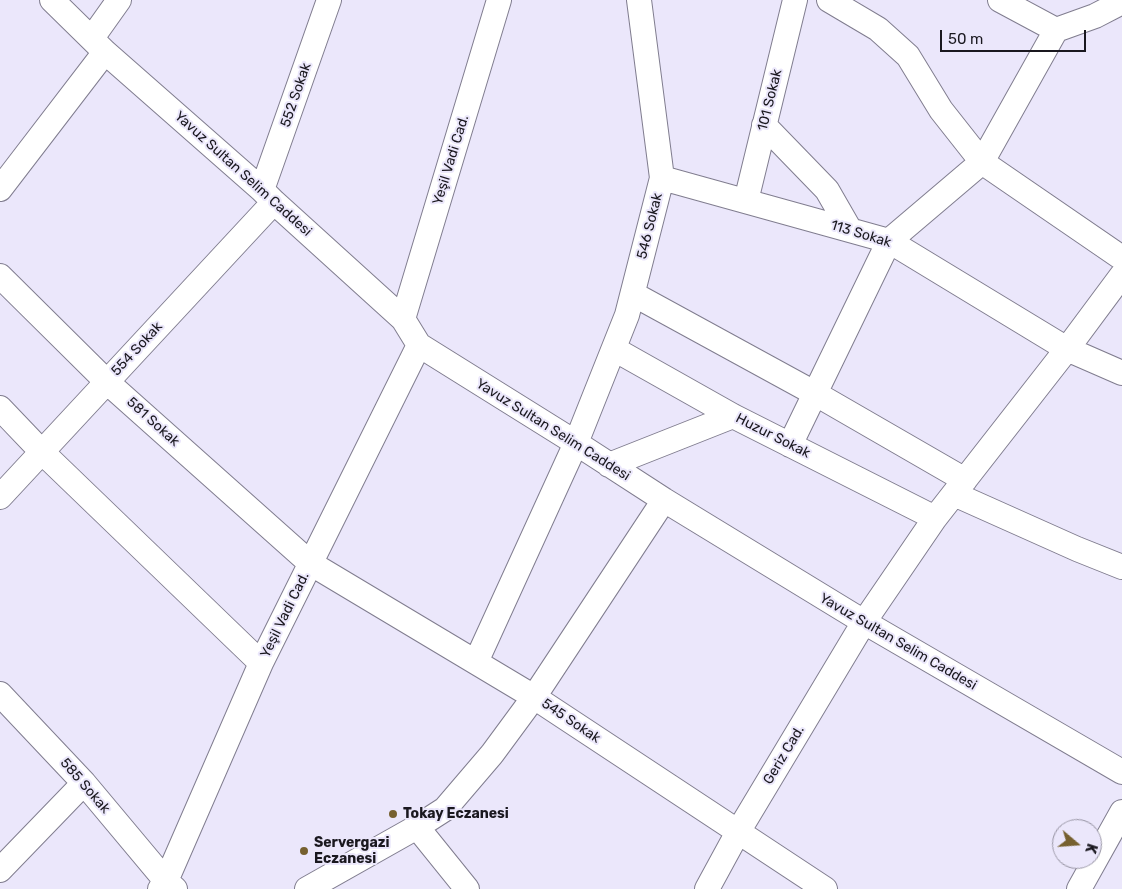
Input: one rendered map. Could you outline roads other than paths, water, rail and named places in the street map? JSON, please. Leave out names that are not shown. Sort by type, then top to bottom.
[{"type":"street","name":"Yavuz Sultan Selim Caddesi","points":[[52,0],[98,45],[403,319],[419,345],[664,500],[864,622],[1122,772]]},
{"type":"street","points":[[0,189],[98,45],[119,0]]},
{"type":"street","name":"552 Sokak","points":[[268,196],[329,0]]},
{"type":"street","name":"Yeşil Vadi Cad.","points":[[403,319],[499,0]]},
{"type":"street","name":"546 Sokak","points":[[476,662],[576,443],[614,349],[627,315],[662,178],[639,0]]},
{"type":"street","name":"101 Sokak","points":[[746,201],[795,0]]},
{"type":"street","points":[[829,0],[878,29],[908,56],[941,110],[982,162],[1122,258]]},
{"type":"street","points":[[1000,0],[1056,30]]},
{"type":"street","points":[[790,445],[890,241],[982,162],[1056,30],[1095,16],[1122,2]]},
{"type":"street","points":[[764,125],[827,190],[850,230]]},
{"type":"street","name":"113 Sokak","points":[[662,178],[890,241],[1067,349],[1122,373]]},
{"type":"street","name":"554 Sokak","points":[[0,497],[107,382],[268,196]]},
{"type":"street","name":"Geriz Cad.","points":[[707,889],[738,832],[864,622],[935,518],[1067,349],[1122,275]]},
{"type":"street","name":"581 Sokak","points":[[0,276],[107,382],[310,563]]},
{"type":"street","points":[[632,294],[816,394],[959,487],[1077,549],[1122,567]]},
{"type":"street","name":"Yeşil Vadi Cad.","points":[[167,886],[261,663],[419,345]]},
{"type":"street","name":"Huzur Sokak","points":[[614,349],[733,416],[935,518]]},
{"type":"street","points":[[0,408],[42,452],[261,663]]},
{"type":"street","points":[[609,465],[733,416]]},
{"type":"street","points":[[307,889],[417,827],[445,809],[492,754],[534,697],[664,500]]},
{"type":"street","name":"545 Sokak","points":[[310,563],[534,697],[825,889]]},
{"type":"street","name":"585 Sokak","points":[[0,694],[84,783],[167,886]]},
{"type":"street","points":[[0,870],[84,783]]},
{"type":"street","points":[[1079,889],[1122,812]]},
{"type":"street","points":[[417,827],[467,889]]},
{"type":"place","name":"Tokay Eczanesi","points":[[393,814]]},
{"type":"place","name":"Servergazi Eczanesi","points":[[304,851]]}]
